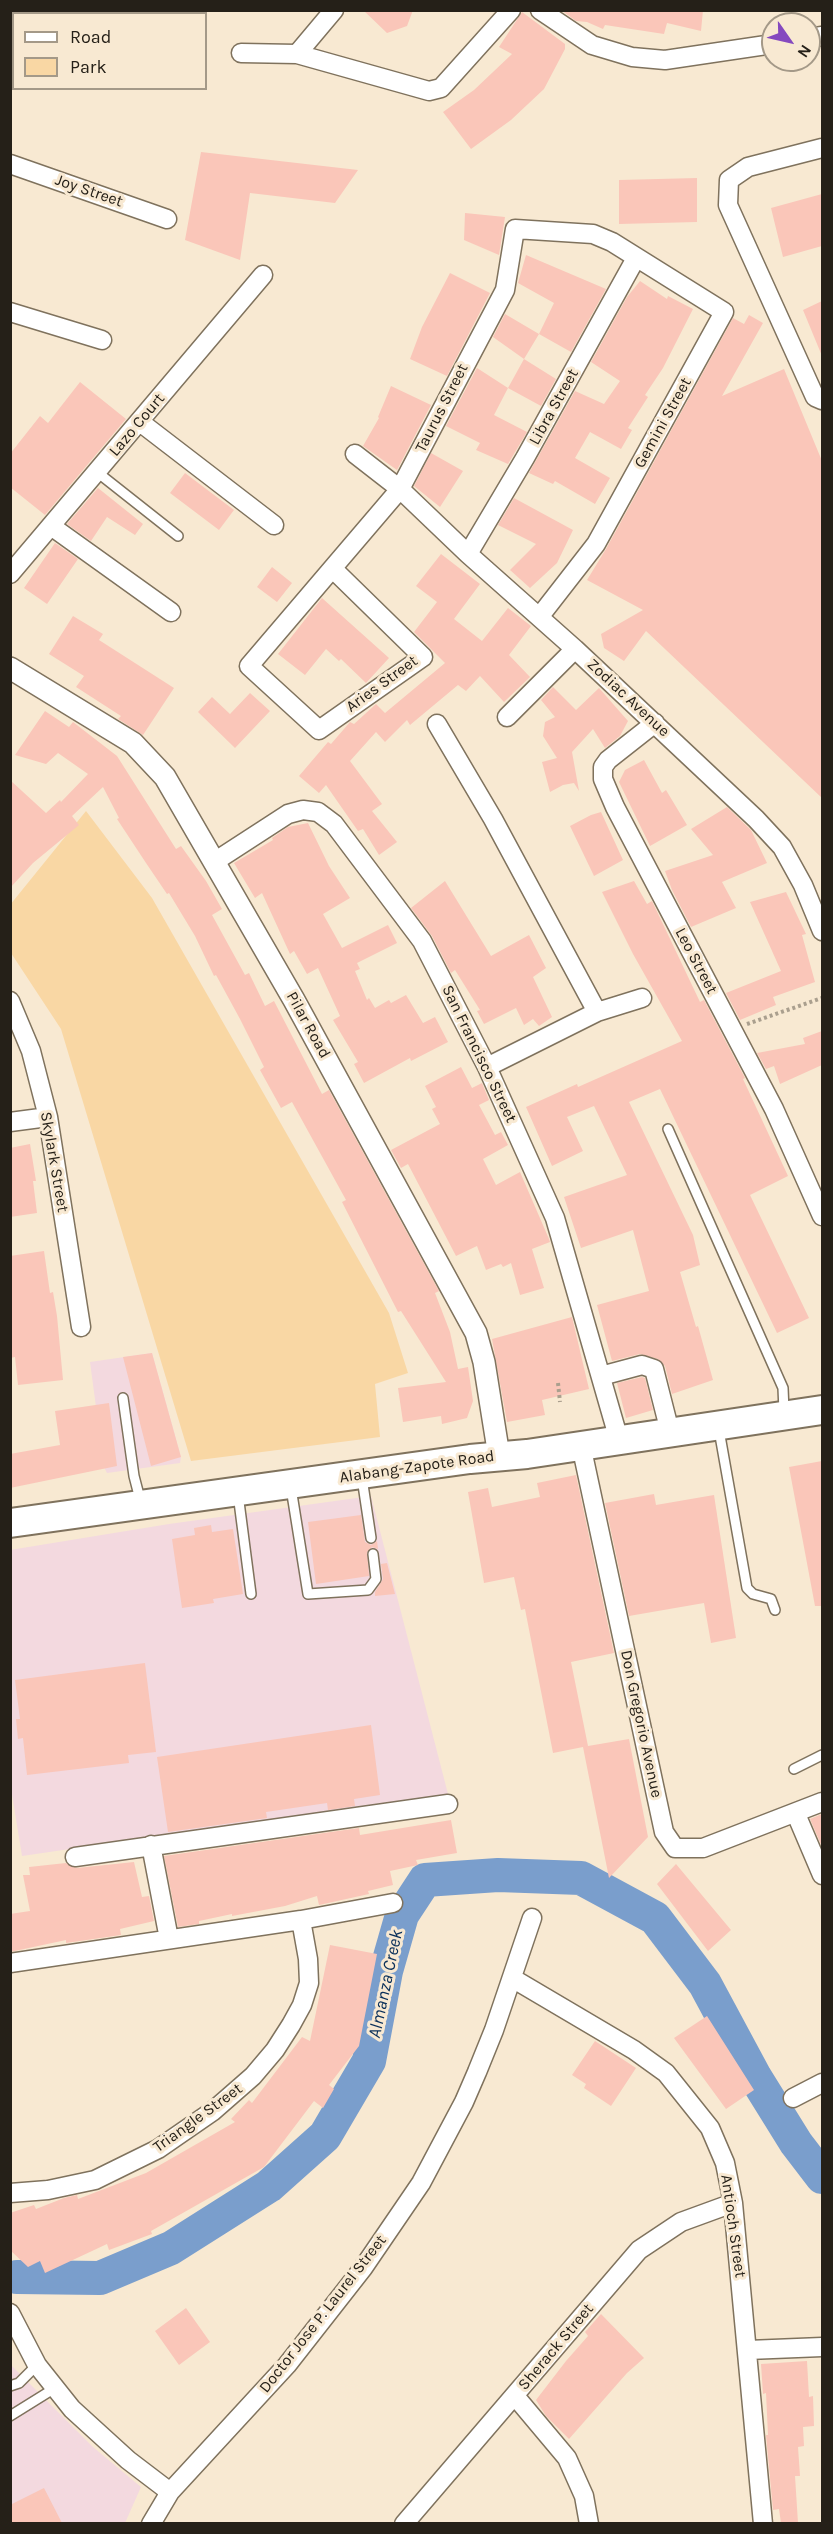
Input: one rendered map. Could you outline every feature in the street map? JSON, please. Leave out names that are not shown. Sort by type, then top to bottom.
[{"type":"highway","name":"Alabang-Zapote Road","points":[[10,1523],[822,1410]]},
{"type":"street","points":[[297,54],[334,10]]},
{"type":"street","points":[[241,53],[297,54],[429,91],[441,88],[511,10]]},
{"type":"street","points":[[540,10],[592,45],[632,57],[665,60],[761,46]]},
{"type":"street","points":[[822,148],[748,166],[729,180],[728,192],[728,205],[814,396],[822,400]]},
{"type":"street","name":"Joy Street","points":[[10,164],[166,219]]},
{"type":"street","name":"Taurus Street","points":[[249,666],[400,489],[504,290],[515,229],[593,234],[612,242],[636,258]]},
{"type":"street","name":"Libra Street","points":[[468,554],[525,458],[636,258]]},
{"type":"street","name":"Gemini Street","points":[[540,616],[597,544],[724,312],[636,258]]},
{"type":"street","name":"Lazo Court","points":[[10,574],[263,275]]},
{"type":"street","points":[[10,312],[102,340]]},
{"type":"street","points":[[140,422],[274,525]]},
{"type":"street","name":"Zodiac Avenue","points":[[356,454],[400,489],[468,554],[540,616],[756,819],[782,847],[803,885],[822,931]]},
{"type":"street","points":[[51,526],[171,612]]},
{"type":"street","name":"Aries Street","points":[[249,666],[319,729],[423,657],[333,570]]},
{"type":"street","points":[[507,717],[575,649]]},
{"type":"street","name":"Pilar Road","points":[[10,668],[133,743],[165,777],[294,1000],[476,1333],[484,1362],[499,1456]]},
{"type":"street","points":[[437,723],[493,819],[597,1012]]},
{"type":"street","name":"Leo Street","points":[[655,723],[608,760],[603,767],[603,779],[615,807],[774,1109],[822,1216]]},
{"type":"street","name":"San Francisco Street","points":[[214,862],[288,814],[303,810],[318,812],[334,824],[422,941],[487,1067],[555,1218],[619,1440]]},
{"type":"street","points":[[487,1067],[597,1012],[642,998]]},
{"type":"street","name":"Skylark Street","points":[[10,1001],[31,1051],[48,1118],[81,1327]]},
{"type":"street","points":[[10,1122],[48,1118]]},
{"type":"street","points":[[601,1376],[642,1365],[654,1369],[670,1432]]},
{"type":"street","name":"Don Gregorio Avenue","points":[[581,1445],[664,1832],[675,1848],[703,1848],[796,1814],[822,1802]]},
{"type":"street","points":[[75,1857],[448,1804]]},
{"type":"street","points":[[796,1814],[822,1875]]},
{"type":"street","points":[[151,1845],[169,1939]]},
{"type":"street","points":[[10,1963],[301,1920],[393,1903]]},
{"type":"street","name":"Doctor Jose P. Laurel Street","points":[[151,2523],[170,2492],[287,2365],[363,2268],[422,2183],[464,2102],[494,2030],[532,1918]]},
{"type":"street","name":"Triangle Street","points":[[10,2193],[48,2190],[95,2180],[158,2149],[213,2111],[253,2076],[275,2050],[291,2025],[302,2005],[309,1983],[308,1959],[301,1920]]},
{"type":"street","name":"Antioch Street","points":[[512,1978],[634,2050],[666,2073],[710,2128],[724,2163],[733,2203],[763,2523]]},
{"type":"street","points":[[794,2098],[822,2083]]},
{"type":"street","name":"Sherack Street","points":[[404,2523],[639,2250],[681,2222],[733,2203]]},
{"type":"street","points":[[10,2313],[37,2365],[72,2409],[128,2460],[170,2492]]},
{"type":"street","points":[[748,2350],[822,2347]]},
{"type":"street","points":[[515,2396],[567,2458],[584,2496],[589,2523]]},
{"type":"lane","points":[[97,472],[178,536]]},
{"type":"lane","points":[[668,1129],[783,1388],[784,1415]]},
{"type":"lane","points":[[123,1398],[134,1476],[141,1505]]},
{"type":"lane","points":[[718,1425],[747,1588],[753,1594],[771,1599],[775,1610]]},
{"type":"lane","points":[[361,1475],[371,1538]]},
{"type":"lane","points":[[291,1485],[308,1594],[368,1590],[376,1579],[373,1554]]},
{"type":"lane","points":[[238,1492],[251,1594]]},
{"type":"lane","points":[[794,1769],[822,1755]]},
{"type":"lane","points":[[10,2386],[19,2383],[37,2365]]},
{"type":"lane","points":[[10,2416],[55,2388]]},
{"type":"path","points":[[732,1029],[822,998]]},
{"type":"path","points":[[558,1383],[560,1402]]},
{"type":"shaded area","points":[[152,1353],[181,1457],[180,1463],[107,1473],[104,1467],[90,1362]]},
{"type":"shaded area","points":[[371,1496],[448,1794],[22,1856],[10,1782],[10,1550],[169,1524]]},
{"type":"shaded area","points":[[10,2364],[93,2447],[141,2487],[125,2523],[11,2523]]},
{"type":"green space","points":[[86,811],[152,898],[389,1313],[408,1373],[375,1384],[380,1437],[191,1461],[61,1029],[11,953],[10,905]]},
{"type":"building","points":[[363,10],[413,10],[407,26],[387,33]]},
{"type":"building","points":[[561,10],[703,10],[701,31],[667,23],[664,34],[605,25],[603,29],[587,22],[576,21]]},
{"type":"building","points":[[522,12],[565,44],[565,49],[544,89],[511,120],[471,149],[443,112],[474,90],[512,54],[499,47]]},
{"type":"building","points":[[201,152],[358,170],[335,203],[250,193],[240,260],[185,240]]},
{"type":"building","points":[[697,178],[697,222],[619,224],[619,180]]},
{"type":"building","points":[[822,194],[822,246],[783,257],[771,208]]},
{"type":"building","points":[[465,213],[505,217],[499,255],[464,240]]},
{"type":"building","points":[[526,255],[606,289],[571,352],[539,334],[554,303],[518,283]]},
{"type":"building","points":[[450,273],[490,293],[447,376],[410,359],[422,327]]},
{"type":"building","points":[[640,281],[667,299],[668,296],[693,309],[663,368],[645,395],[648,397],[628,428],[632,430],[621,449],[590,432],[575,458],[610,478],[595,504],[555,481],[553,484],[529,473],[575,391],[604,404],[620,381],[591,362],[627,297]]},
{"type":"building","points":[[822,301],[822,356],[803,310]]},
{"type":"building","points":[[505,314],[539,334],[524,359],[493,337]]},
{"type":"building","points":[[749,315],[763,323],[722,396],[784,369],[822,461],[822,798],[646,631],[624,661],[604,648],[601,634],[643,610],[587,580],[733,318],[744,324]]},
{"type":"building","points":[[524,359],[556,379],[541,406],[508,388]]},
{"type":"building","points":[[477,368],[508,388],[494,415],[527,432],[508,464],[476,450],[480,443],[446,426]]},
{"type":"building","points":[[80,382],[126,419],[45,515],[10,487],[10,454],[40,416],[48,423]]},
{"type":"building","points":[[391,386],[431,405],[397,470],[363,446],[379,418]]},
{"type":"building","points":[[431,453],[463,471],[440,507],[414,486]]},
{"type":"building","points":[[185,473],[234,510],[219,530],[170,493]]},
{"type":"building","points":[[98,488],[143,524],[135,535],[107,517],[91,541],[67,524]]},
{"type":"building","points":[[514,498],[573,530],[557,563],[530,588],[510,570],[536,544],[498,525]]},
{"type":"building","points":[[55,543],[78,559],[47,604],[24,588]]},
{"type":"building","points":[[441,554],[480,584],[454,619],[482,641],[508,608],[531,626],[509,655],[530,677],[504,702],[480,676],[466,691],[458,685],[410,725],[407,720],[385,742],[376,732],[350,761],[382,804],[372,811],[397,842],[379,855],[363,829],[358,831],[326,785],[319,793],[299,776],[328,742],[331,744],[350,722],[354,724],[376,704],[385,713],[445,663],[414,632],[437,602],[416,586]]},
{"type":"building","points":[[272,567],[292,583],[277,602],[257,587]]},
{"type":"building","points":[[322,598],[389,658],[366,683],[341,659],[339,661],[326,649],[305,675],[278,654]]},
{"type":"building","points":[[73,616],[103,634],[99,640],[174,688],[143,735],[118,719],[121,716],[76,687],[84,676],[49,654]]},
{"type":"building","points":[[553,687],[576,710],[599,688],[628,721],[620,736],[605,748],[593,729],[572,752],[579,791],[574,783],[563,785],[550,792],[542,762],[557,758],[543,736],[545,722],[555,717],[541,700]]},
{"type":"building","points":[[250,693],[270,711],[235,748],[198,712],[212,697],[230,714]]},
{"type":"building","points":[[45,711],[69,727],[73,722],[117,756],[176,849],[181,846],[206,881],[222,909],[212,915],[245,975],[249,973],[265,1006],[274,1001],[322,1094],[329,1090],[439,1291],[435,1293],[450,1332],[458,1369],[468,1367],[473,1401],[467,1418],[442,1424],[441,1416],[403,1422],[398,1388],[446,1382],[401,1311],[398,1312],[342,1202],[346,1200],[292,1102],[281,1108],[260,1070],[264,1067],[240,1019],[216,975],[214,976],[195,936],[169,893],[167,894],[117,819],[119,818],[103,787],[72,816],[79,825],[33,863],[10,888],[10,780],[46,813],[60,800],[61,802],[88,774],[58,753],[46,764],[15,755]]},
{"type":"building","points":[[644,760],[662,793],[666,790],[687,825],[650,846],[619,782],[625,770]]},
{"type":"building","points":[[727,807],[751,830],[767,863],[722,882],[736,908],[691,927],[665,871],[713,855],[691,829]]},
{"type":"building","points":[[601,812],[623,860],[594,876],[570,826]]},
{"type":"building","points":[[308,823],[329,866],[350,898],[323,914],[342,948],[388,925],[397,943],[357,963],[360,969],[355,971],[367,1000],[369,998],[375,1008],[389,1000],[391,1003],[406,995],[423,1023],[435,1017],[448,1042],[411,1061],[410,1058],[364,1083],[354,1064],[358,1062],[333,1020],[340,1016],[318,968],[307,974],[294,951],[290,954],[262,893],[255,898],[234,863],[273,840],[272,838],[288,827]]},
{"type":"building","points":[[445,881],[491,956],[529,935],[546,968],[533,977],[552,1017],[539,1026],[533,1019],[524,1025],[516,1008],[484,1024],[477,1011],[480,1010],[455,970],[451,973],[432,936],[411,908]]},
{"type":"building","points":[[634,881],[647,904],[652,901],[700,1002],[704,1000],[745,1078],[743,1079],[788,1176],[750,1195],[809,1318],[777,1333],[660,1089],[629,1102],[693,1235],[700,1265],[680,1272],[713,1380],[672,1394],[665,1366],[658,1359],[640,1354],[612,1361],[597,1305],[649,1291],[633,1230],[581,1248],[564,1197],[627,1175],[594,1106],[567,1117],[583,1151],[552,1166],[526,1107],[577,1084],[578,1087],[682,1041],[633,954],[602,892]]},
{"type":"building","points":[[786,892],[806,934],[802,935],[815,982],[773,997],[776,1005],[740,1020],[726,993],[781,971],[750,902]]},
{"type":"building","points":[[822,1031],[822,1065],[780,1084],[774,1066],[766,1069],[757,1053],[805,1044],[803,1038]]},
{"type":"building","points":[[461,1067],[472,1088],[482,1083],[489,1100],[479,1105],[495,1135],[501,1132],[508,1145],[483,1159],[496,1185],[520,1172],[549,1239],[550,1242],[532,1249],[544,1288],[520,1295],[511,1263],[486,1270],[477,1246],[456,1256],[408,1164],[401,1168],[391,1150],[440,1124],[432,1109],[436,1107],[425,1086]]},
{"type":"building","points":[[30,1144],[36,1181],[33,1181],[37,1213],[10,1217],[10,1148]]},
{"type":"building","points":[[44,1251],[50,1293],[53,1292],[57,1316],[63,1380],[18,1385],[15,1357],[10,1358],[10,1256]]},
{"type":"building","points":[[572,1317],[589,1389],[542,1400],[545,1415],[507,1422],[492,1339]]},
{"type":"building","points":[[152,1353],[181,1457],[151,1466],[123,1357]]},
{"type":"building","points":[[645,1378],[653,1410],[626,1418],[617,1383]]},
{"type":"building","points":[[109,1403],[117,1466],[10,1488],[10,1454],[60,1445],[55,1411]]},
{"type":"building","points":[[822,1461],[822,1606],[815,1606],[789,1467]]},
{"type":"building","points":[[576,1475],[614,1653],[571,1662],[588,1746],[629,1739],[648,1837],[609,1878],[583,1747],[553,1753],[525,1609],[521,1610],[514,1577],[484,1583],[468,1492],[488,1488],[492,1507],[540,1497],[537,1483]]},
{"type":"building","points":[[654,1494],[656,1505],[714,1495],[736,1638],[711,1643],[704,1603],[629,1616],[605,1503]]},
{"type":"building","points":[[361,1515],[365,1542],[371,1545],[377,1541],[378,1549],[372,1547],[367,1552],[369,1576],[316,1584],[308,1522]]},
{"type":"building","points":[[211,1525],[212,1532],[233,1529],[243,1594],[213,1599],[214,1603],[182,1608],[172,1539],[195,1535],[194,1528]]},
{"type":"building","points":[[387,1563],[395,1594],[375,1596],[383,1579],[381,1564]]},
{"type":"building","points":[[145,1663],[156,1752],[128,1755],[129,1763],[27,1775],[23,1738],[18,1739],[16,1719],[20,1719],[15,1680]]},
{"type":"building","points":[[371,1725],[380,1795],[354,1799],[355,1806],[328,1810],[327,1803],[266,1812],[267,1818],[168,1832],[157,1757]]},
{"type":"building","points":[[822,1814],[822,1847],[810,1819]]},
{"type":"building","points":[[451,1820],[457,1853],[416,1860],[418,1865],[390,1871],[393,1885],[368,1891],[369,1894],[319,1905],[317,1896],[285,1906],[232,1916],[232,1914],[199,1921],[199,1924],[178,1927],[164,1856],[359,1828],[360,1835]]},
{"type":"building","points":[[134,1862],[142,1897],[149,1896],[154,1921],[120,1929],[121,1935],[66,1943],[66,1940],[10,1952],[10,1914],[30,1911],[23,1875],[30,1875],[29,1867],[66,1863],[77,1868]]},
{"type":"building","points":[[676,1864],[731,1930],[708,1951],[657,1884]]},
{"type":"building","points":[[330,1945],[377,1954],[359,2046],[329,2085],[334,2089],[323,2108],[314,2101],[264,2167],[151,2231],[152,2234],[109,2250],[107,2244],[45,2273],[40,2261],[28,2267],[10,2250],[10,2213],[34,2205],[36,2209],[77,2195],[78,2199],[146,2173],[235,2122],[231,2119],[249,2100],[252,2103],[302,2037],[310,2041]]},
{"type":"building","points":[[707,2016],[754,2090],[726,2109],[674,2038]]},
{"type":"building","points":[[595,2041],[636,2068],[611,2106],[584,2088],[586,2084],[572,2075]]},
{"type":"building","points":[[186,2308],[210,2342],[179,2365],[155,2331]]},
{"type":"building","points":[[601,2314],[644,2358],[627,2373],[569,2439],[546,2416],[536,2400],[588,2336],[585,2332]]},
{"type":"building","points":[[807,2361],[809,2397],[813,2396],[814,2426],[803,2427],[804,2446],[798,2447],[800,2476],[795,2476],[798,2523],[781,2523],[779,2509],[773,2510],[766,2435],[768,2435],[766,2393],[763,2394],[761,2364]]},
{"type":"building","points":[[44,2488],[62,2523],[10,2523],[10,2505]]},
{"type":"waterway","name":"Almanza Creek","points":[[17,2277],[100,2278],[171,2248],[269,2186],[325,2136],[369,2061],[386,1971],[402,1915],[425,1880],[498,1875],[581,1878],[655,1918],[705,1984],[755,2077],[796,2143],[822,2177]]}]
